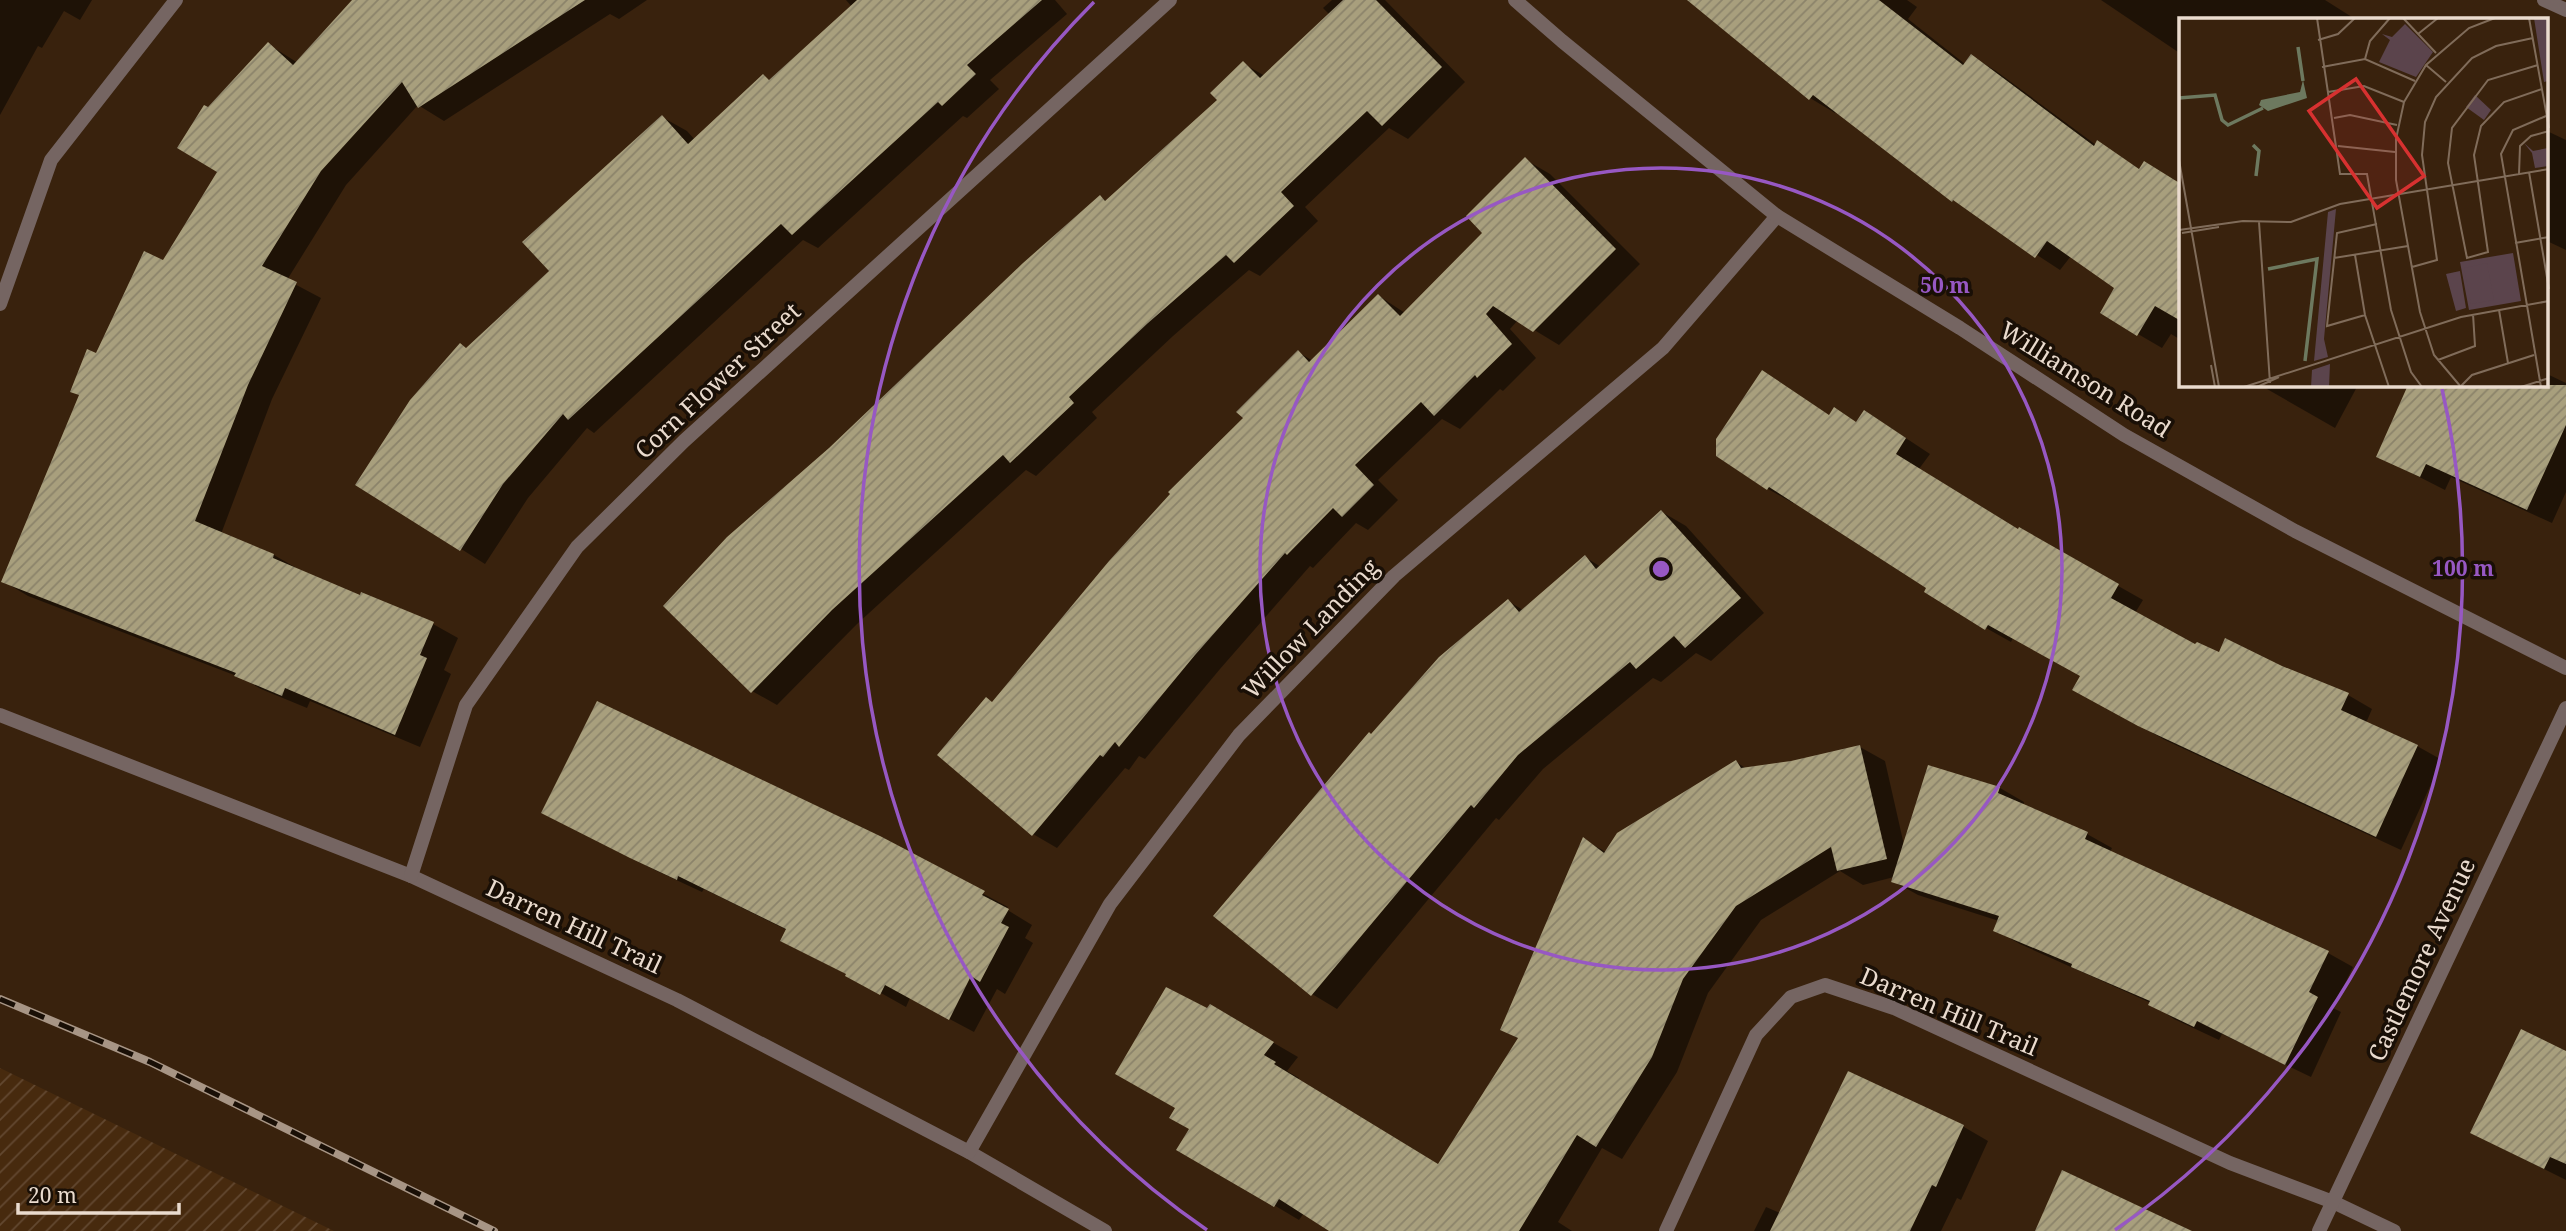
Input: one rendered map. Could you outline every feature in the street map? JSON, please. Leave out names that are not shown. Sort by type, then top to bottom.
[{"type":"street","points":[[0,304],[51,160],[176,0]]},
{"type":"street","name":"Corn Flower Street","points":[[411,876],[466,705],[577,547],[684,441],[1170,0]]},
{"type":"street","name":"Williamson Road","points":[[1515,0],[1777,216],[1959,328],[2124,435],[2295,531],[2566,668]]},
{"type":"street","points":[[2544,0],[2566,10]]},
{"type":"street","name":"Willow Landing","points":[[969,1152],[1110,904],[1239,735],[1394,576],[1663,348],[1777,216]]},
{"type":"street","name":"Castlemore Avenue","points":[[2319,1231],[2566,708]]},
{"type":"street","name":"Darren Hill Trail","points":[[0,715],[411,876],[677,1000],[969,1152],[1105,1231]]},
{"type":"street","name":"Darren Hill Trail","points":[[1666,1231],[1756,1034],[1791,998],[1825,985],[1894,1008],[2230,1163],[2333,1202],[2394,1231]]},
{"type":"shaded area","points":[[0,1068],[334,1231],[0,1231]]},
{"type":"building","points":[[352,0],[585,0],[418,108],[402,82],[321,171],[262,266],[297,282],[248,385],[195,521],[274,554],[273,558],[360,595],[361,592],[434,622],[420,655],[427,658],[395,735],[285,688],[282,696],[234,676],[236,673],[1,582],[79,395],[70,392],[87,349],[96,353],[144,251],[163,260],[217,172],[177,148],[204,105],[208,107],[268,42],[293,65]]},
{"type":"building","points":[[857,0],[1042,0],[967,65],[976,74],[942,106],[938,102],[792,235],[781,224],[568,420],[563,414],[503,484],[460,551],[355,485],[410,400],[460,343],[466,348],[549,271],[522,242],[662,115],[688,144],[763,74],[769,80]]},
{"type":"building","points":[[1343,0],[1376,0],[1442,67],[1382,126],[1367,111],[1281,192],[1294,206],[1234,263],[1226,255],[1148,323],[1069,397],[1074,403],[1010,463],[1003,455],[832,610],[751,693],[663,606],[727,537],[829,448],[1023,263],[1100,195],[1105,201],[1217,100],[1210,93],[1243,61],[1260,78]]},
{"type":"building","points":[[1687,0],[1879,0],[1963,65],[1971,54],[2094,146],[2097,140],[2139,169],[2144,161],[2179,183],[2179,320],[2155,306],[2137,336],[2100,313],[2114,288],[2047,241],[2035,258],[1953,200],[1952,202],[1813,95],[1809,100]]},
{"type":"building","points":[[1525,157],[1616,249],[1533,332],[1493,306],[1486,314],[1512,344],[1477,378],[1475,375],[1434,416],[1421,402],[1355,465],[1374,485],[1342,517],[1333,508],[1287,555],[1285,553],[1119,747],[1115,742],[1103,757],[1100,755],[1032,836],[937,755],[986,697],[992,702],[1109,561],[1170,494],[1168,492],[1243,418],[1236,412],[1298,350],[1309,362],[1378,294],[1400,316],[1482,233],[1466,216]]},
{"type":"building","points":[[1762,370],[1829,415],[1834,407],[1856,422],[1864,410],[1906,438],[1896,454],[2018,529],[2019,527],[2119,584],[2111,598],[2195,644],[2197,642],[2219,652],[2225,638],[2282,666],[2349,693],[2341,710],[2418,745],[2376,837],[2138,726],[2072,690],[2080,676],[1988,625],[1985,630],[1924,592],[1926,588],[1716,456],[1716,439]]},
{"type":"building","points":[[2566,385],[2566,425],[2527,510],[2426,464],[2420,477],[2376,457],[2407,387]]},
{"type":"building","points":[[1661,510],[1741,598],[1685,648],[1674,636],[1636,669],[1630,662],[1518,755],[1474,808],[1471,805],[1311,996],[1213,916],[1369,732],[1371,734],[1439,657],[1508,599],[1519,612],[1585,555],[1596,569]]},
{"type":"building","points":[[597,701],[880,836],[985,891],[982,895],[1009,909],[1001,923],[1009,927],[980,982],[971,976],[949,1020],[885,985],[880,995],[845,976],[846,974],[780,941],[786,929],[678,876],[677,880],[630,858],[541,813]]},
{"type":"building","points":[[1860,745],[1887,859],[1837,871],[1831,847],[1736,906],[1683,979],[1652,1057],[1596,1147],[1577,1135],[1519,1231],[1329,1231],[1279,1199],[1274,1207],[1176,1150],[1189,1129],[1169,1118],[1175,1108],[1115,1074],[1166,987],[1207,1008],[1210,1004],[1274,1042],[1264,1055],[1276,1062],[1274,1064],[1438,1164],[1518,1038],[1500,1030],[1583,837],[1604,853],[1617,833],[1736,760],[1741,768],[1791,761]]},
{"type":"building","points":[[1928,765],[2000,787],[1998,793],[2088,832],[2085,839],[2329,951],[2309,992],[2318,997],[2285,1065],[2197,1021],[2194,1027],[2148,1005],[2150,1001],[1993,931],[1999,916],[1891,882]]},
{"type":"building","points":[[2521,1029],[2566,1051],[2566,1164],[2550,1157],[2544,1169],[2470,1133]]},
{"type":"building","points":[[1848,1071],[1964,1125],[1936,1187],[1932,1185],[1910,1231],[1770,1231]]},
{"type":"building","points":[[2062,1170],[2192,1231],[2035,1231]]},
{"type":"railway","points":[[0,999],[150,1062],[494,1231]]}]
